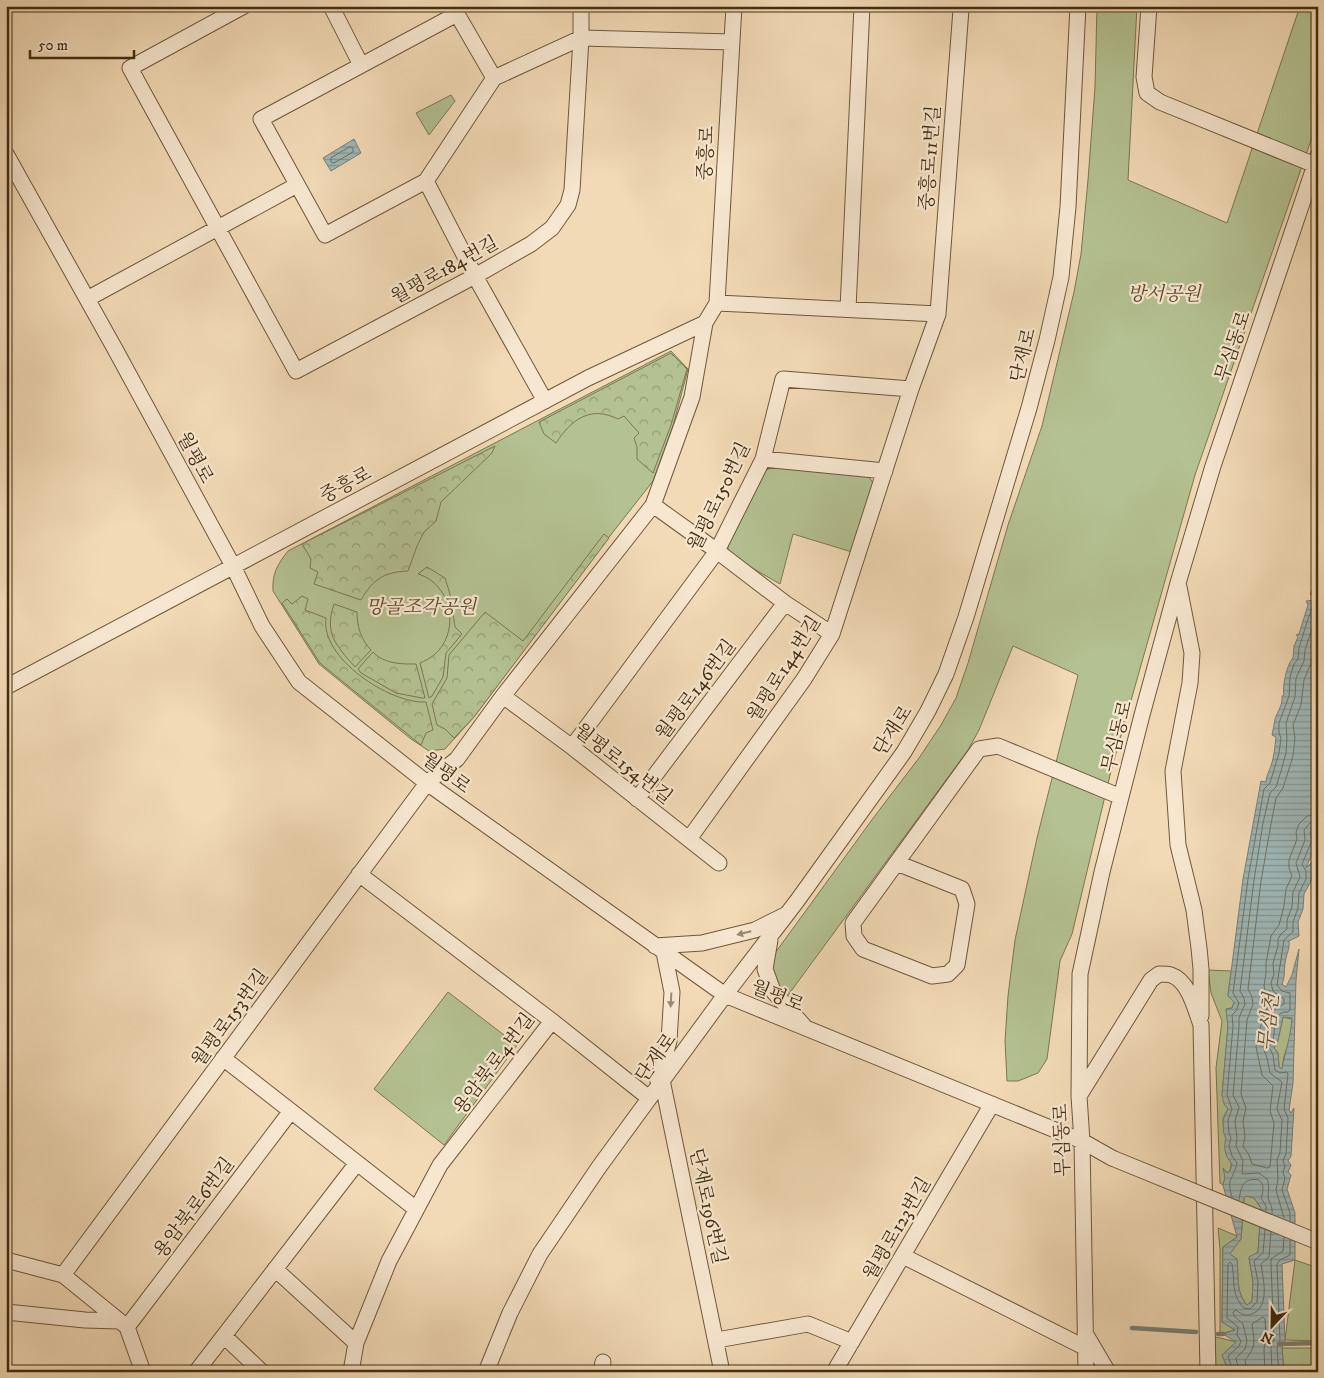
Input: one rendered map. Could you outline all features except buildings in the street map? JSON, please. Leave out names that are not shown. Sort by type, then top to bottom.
[{"type":"street","name":"월평로184번길","points":[[244,6],[130,68],[296,372],[475,276],[531,244],[552,228],[568,205],[572,190],[581,38],[581,6]]},
{"type":"street","points":[[331,6],[361,65]]},
{"type":"street","name":"중흥로","points":[[717,303],[734,6]]},
{"type":"street","points":[[848,309],[862,6]]},
{"type":"street","name":"중흥로11번길","points":[[938,314],[961,8],[958,6]]},
{"type":"street","name":"단재로","points":[[488,1371],[510,1313],[540,1254],[599,1167],[725,995],[788,913],[904,752],[928,711],[946,674],[966,617],[1028,408],[1047,340],[1061,277],[1068,207],[1078,6]]},
{"type":"street","points":[[1149,6],[1144,76],[1147,93],[1160,102],[1316,160]]},
{"type":"street","points":[[494,78],[457,14],[261,119],[325,234],[426,181],[494,78],[581,38],[732,42]]},
{"type":"street","name":"월평로","points":[[6,154],[233,566],[262,626],[299,682],[428,783],[725,995],[1082,1141],[1112,1158],[1318,1242]]},
{"type":"street","name":"무심동로","points":[[1086,1372],[1082,1141],[1079,1096],[1080,974],[1102,872],[1178,584],[1213,466],[1316,160]]},
{"type":"street","points":[[426,181],[475,276],[546,401]]},
{"type":"street","points":[[87,299],[297,185]]},
{"type":"street","points":[[705,323],[717,303],[938,314]]},
{"type":"street","name":"월평로144번길","points":[[689,839],[804,679],[832,634],[911,388],[938,314]]},
{"type":"street","name":"중흥로","points":[[6,687],[588,378],[705,323]]},
{"type":"street","name":"월평로153번길","points":[[63,1275],[428,783],[457,759],[503,696],[653,505],[692,397],[705,323]]},
{"type":"street","name":"월평로150번길","points":[[572,747],[717,550],[763,459],[783,379],[911,388]]},
{"type":"street","points":[[763,459],[885,471]]},
{"type":"street","points":[[653,505],[717,550],[785,603],[832,634]]},
{"type":"street","points":[[1178,584],[1192,653],[1190,683],[1173,771],[1178,845],[1194,910],[1201,969],[1208,1372]]},
{"type":"street","name":"월평로146번길","points":[[637,799],[785,603]]},
{"type":"street","name":"월평로154번길","points":[[503,696],[572,747],[718,863]]},
{"type":"street","points":[[897,863],[962,890],[966,904],[958,957],[956,965],[948,974],[932,976],[863,948],[854,936],[853,923],[978,749],[998,746],[1121,797]]},
{"type":"street","name":"용암북로4번길","points":[[350,1372],[356,1343],[389,1261],[440,1165],[552,1021],[359,874]]},
{"type":"street","points":[[552,1021],[656,1089],[669,1041],[672,992],[660,949],[702,943],[755,930],[788,913]]},
{"type":"street","points":[[770,936],[765,969],[773,991],[807,1029]]},
{"type":"street","points":[[1079,1096],[1151,980],[1159,974],[1172,975],[1187,989],[1201,1025]]},
{"type":"street","points":[[223,1058],[416,1209]]},
{"type":"street","name":"단재로196번길","points":[[656,1089],[717,1340],[722,1372]]},
{"type":"street","name":"월평로123번길","points":[[834,1372],[992,1104]]},
{"type":"street","name":"용암북로6번길","points":[[123,1324],[291,1111]]},
{"type":"street","points":[[196,1372],[357,1163]]},
{"type":"street","points":[[903,1256],[1084,1339],[1108,1372]]},
{"type":"street","points":[[6,1260],[63,1275],[123,1324],[143,1372]]},
{"type":"street","points":[[275,1269],[356,1343]]},
{"type":"street","points":[[6,1312],[123,1324]]},
{"type":"street","points":[[717,1340],[808,1324],[852,1342]]},
{"type":"street","points":[[224,1336],[262,1372]]},
{"type":"green space","name":"방서공원","points":[[1097,6],[1137,6],[1128,180],[1227,223],[1300,6],[1318,6],[1318,120],[1195,475],[1111,771],[1072,934],[1060,961],[1047,1059],[1038,1073],[1018,1081],[1007,1081],[1005,1041],[1015,940],[1037,838],[1078,675],[1013,646],[979,730],[968,750],[786,998],[778,993],[770,960],[919,758],[941,725],[956,698],[968,663],[1008,525],[1042,426],[1074,292],[1081,254],[1088,180],[1095,87]]},
{"type":"green space","points":[[451,95],[455,101],[429,135],[416,113]]},
{"type":"green space","name":"망골조각공원","points":[[671,351],[688,369],[673,426],[653,481],[474,717],[445,749],[429,751],[411,739],[319,664],[273,591],[273,580],[276,570],[288,551]]},
{"type":"green space","points":[[671,353],[687,369],[671,425],[653,473],[637,459],[637,447],[634,438],[639,433],[624,416],[618,419],[599,414],[590,414],[582,417],[568,428],[556,443],[544,434],[539,422]]},
{"type":"green space","points":[[495,446],[492,453],[441,502],[436,521],[424,532],[408,571],[392,573],[380,578],[370,587],[361,600],[314,584],[318,572],[310,568],[311,559],[302,544]]},
{"type":"green space","points":[[772,467],[868,475],[874,485],[852,552],[793,534],[780,584],[740,561],[728,550],[728,542],[762,473]]},
{"type":"green space","points":[[604,534],[609,538],[474,717],[454,738],[445,729],[437,725],[432,704],[447,678],[449,655],[485,612],[523,641]]},
{"type":"green space","points":[[427,567],[445,578],[450,594],[455,627],[462,634],[446,653],[443,677],[429,698],[420,663],[434,655],[442,645],[448,634],[450,622],[449,610],[439,588],[430,579],[418,574]]},
{"type":"green space","points":[[302,596],[308,599],[305,610],[326,618],[327,633],[334,648],[360,676],[394,695],[411,701],[426,702],[433,730],[426,733],[421,745],[320,663],[282,603],[287,599],[292,604]]},
{"type":"green space","points":[[334,604],[357,612],[360,632],[371,650],[355,667],[337,645],[331,631],[331,614]]},
{"type":"green space","points":[[373,652],[387,661],[416,664],[425,698],[396,693],[361,673],[358,669]]},
{"type":"green space","points":[[1208,970],[1231,971],[1228,995],[1234,1002],[1232,1008],[1226,1009],[1228,1026],[1222,1095],[1228,1109],[1223,1120],[1223,1126],[1230,1152],[1231,1165],[1230,1171],[1227,1173],[1224,1169],[1225,1178],[1223,1185],[1220,1183],[1216,1068],[1222,1021],[1211,993]]},
{"type":"green space","points":[[448,992],[517,1045],[444,1145],[374,1089]]},
{"type":"green space","points":[[1283,1017],[1292,1019],[1291,1036],[1282,1069],[1279,1067],[1278,1053],[1274,1048],[1278,1040]]},
{"type":"green space","points":[[1246,1196],[1254,1198],[1261,1208],[1258,1252],[1249,1258],[1253,1282],[1252,1301],[1247,1305],[1239,1289],[1237,1259],[1229,1254],[1241,1239],[1244,1198]]},
{"type":"green space","points":[[1218,1228],[1237,1236],[1223,1247],[1222,1322],[1235,1330],[1220,1334],[1220,1249]]},
{"type":"green space","points":[[1295,1260],[1318,1268],[1318,1341],[1285,1340]]},
{"type":"green space","points":[[1207,1335],[1237,1342],[1222,1355],[1229,1372],[1208,1372]]},
{"type":"green space","points":[[1282,1348],[1318,1348],[1318,1372],[1284,1372]]},
{"type":"water","points":[[354,139],[361,153],[331,171],[323,158]]},
{"type":"water","name":"무심천","points":[[1318,580],[1318,827],[1314,836],[1318,835],[1318,839],[1306,868],[1315,859],[1311,881],[1304,894],[1303,909],[1298,922],[1299,936],[1289,941],[1282,984],[1286,987],[1292,975],[1299,949],[1296,980],[1293,1083],[1289,1110],[1291,1113],[1294,1108],[1291,1156],[1288,1161],[1291,1165],[1288,1172],[1291,1175],[1287,1189],[1295,1213],[1295,1260],[1282,1264],[1285,1341],[1282,1348],[1284,1372],[1229,1372],[1222,1355],[1236,1342],[1223,1334],[1235,1330],[1222,1322],[1223,1247],[1237,1237],[1223,1185],[1225,1178],[1223,1168],[1227,1173],[1230,1171],[1232,1164],[1226,1155],[1225,1149],[1226,1138],[1223,1120],[1228,1109],[1224,1104],[1222,1095],[1228,1026],[1226,1009],[1232,1008],[1234,1002],[1228,996],[1243,879],[1261,781],[1266,782],[1272,763],[1276,737],[1272,735],[1275,719],[1281,705],[1282,696],[1284,695],[1284,681],[1293,658],[1294,646],[1298,637],[1296,635],[1299,634],[1308,605],[1306,601],[1314,600],[1314,595],[1310,594]],"holes":[[[1283,1017],[1292,1018],[1282,1069],[1279,1067],[1278,1053],[1274,1048],[1278,1040]],[[1246,1196],[1254,1198],[1261,1208],[1258,1252],[1249,1257],[1253,1282],[1252,1301],[1247,1305],[1239,1289],[1237,1259],[1230,1254],[1241,1239],[1244,1198]]]},
{"type":"waterway","points":[[1132,1328],[1196,1332]]},
{"type":"waterway","points":[[1218,1334],[1223,1334]]},
{"type":"waterway","points":[[1279,1344],[1318,1343]]}]
